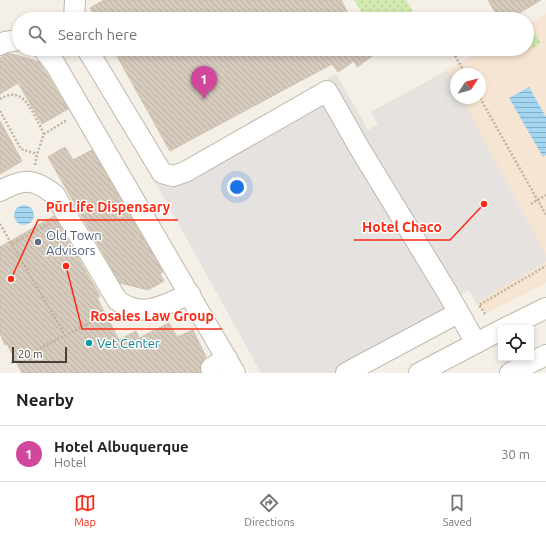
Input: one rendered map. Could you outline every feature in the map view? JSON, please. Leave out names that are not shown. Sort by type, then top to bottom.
[{"type":"street","points":[[74,12],[75,0]]},
{"type":"street","points":[[0,45],[5,42],[12,41]]},
{"type":"street","points":[[49,56],[55,64],[190,294],[224,366]]},
{"type":"street","points":[[91,56],[162,173],[173,176],[185,172],[327,91],[360,150],[447,292],[476,343]]},
{"type":"street","points":[[0,191],[14,183],[32,182],[43,185],[55,195],[117,300],[131,309],[146,311],[158,308],[190,294]]},
{"type":"street","points":[[511,325],[546,308]]},
{"type":"street","points":[[346,373],[458,313]]},
{"type":"street","points":[[419,373],[498,332]]},
{"type":"street","points":[[510,373],[546,356]]},
{"type":"path","points":[[455,56],[462,68]]},
{"type":"path","points":[[0,99],[5,96],[18,96],[28,106],[44,134]]},
{"type":"path","points":[[483,104],[546,215]]},
{"type":"path","points":[[0,111],[21,148],[37,154]]},
{"type":"path","points":[[35,165],[44,134],[70,119]]},
{"type":"path","points":[[531,204],[546,195]]},
{"type":"path","points":[[12,244],[52,221]]},
{"type":"path","points":[[0,224],[65,335]]},
{"type":"path","points":[[485,314],[479,305],[546,266]]},
{"type":"path","points":[[11,363],[107,314]]},
{"type":"shaded area","points":[[546,14],[546,283],[485,314],[476,303],[371,112],[450,68],[450,104],[486,104],[486,68],[451,68],[472,56],[534,56],[534,21]]},
{"type":"shaded area","points":[[448,71],[450,75],[450,104],[465,104],[546,256],[546,262],[476,303],[469,290],[460,295],[469,313],[358,373],[261,373],[153,178],[336,74],[368,130],[378,125],[371,112]]},
{"type":"green space","points":[[354,0],[406,0],[413,11],[411,12],[362,12]]},
{"type":"green space","points":[[534,32],[541,43],[534,47]]},
{"type":"water","points":[[529,87],[546,117],[546,155],[543,157],[509,98]]},
{"type":"water","points":[[24,205],[31,208],[34,215],[31,222],[24,225],[17,222],[14,215],[17,208]]},
{"type":"building","points":[[104,0],[341,0],[347,12],[92,12],[90,8]]},
{"type":"building","points":[[488,0],[541,0],[521,12],[495,12]]},
{"type":"building","points":[[8,53],[12,54],[12,56],[18,56],[39,62],[68,109],[42,124],[18,83],[0,94],[0,58]]},
{"type":"building","points":[[117,56],[372,56],[357,67],[354,61],[338,72],[332,64],[170,151]]},
{"type":"building","points":[[0,121],[22,161],[0,174]]},
{"type":"building","points":[[65,147],[73,160],[92,150],[163,272],[160,274],[164,281],[148,290],[120,283],[48,157]]},
{"type":"building","points":[[54,216],[100,296],[97,298],[119,340],[136,331],[139,338],[169,323],[177,337],[193,330],[206,357],[201,363],[201,373],[22,373],[0,334],[0,247]]},
{"type":"place","name":"Hotel Albuquerque","points":[[204,99]]},
{"type":"place","name":"Hotel Chaco","points":[[484,204]]},
{"type":"place","name":"Old Town Advisors","points":[[38,242]]},
{"type":"place","name":"Rosales Law Group","points":[[66,266]]},
{"type":"place","name":"PūrLife Dispensary","points":[[11,279]]},
{"type":"place","name":"Vet Center","points":[[89,343]]}]
